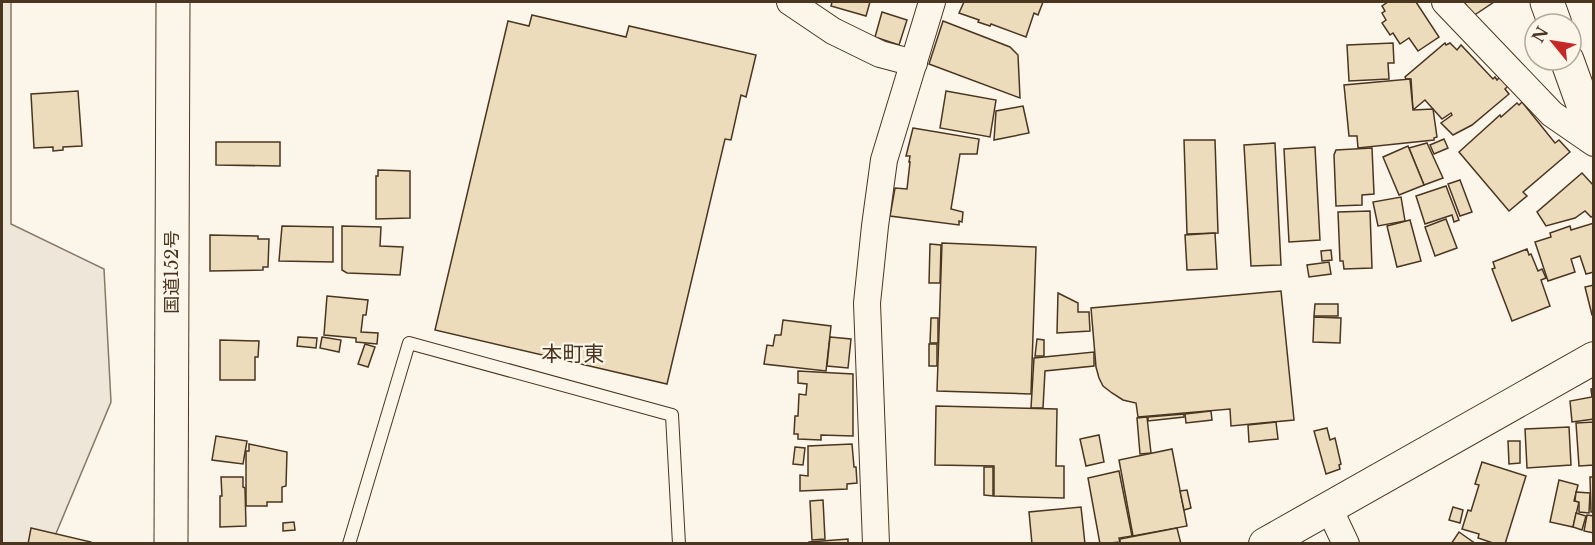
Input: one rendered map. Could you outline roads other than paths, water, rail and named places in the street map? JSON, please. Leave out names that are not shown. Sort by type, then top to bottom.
[{"type":"main road","name":"国道152号","points":[[171,543],[173,2]]},
{"type":"main road","points":[[1571,72],[1593,135]]},
{"type":"street","points":[[790,2],[833,31],[880,54],[914,63]]},
{"type":"street","points":[[876,543],[867,303],[884,160],[932,2]]},
{"type":"street","points":[[1445,2],[1552,114],[1593,143]]},
{"type":"street","points":[[1265,543],[1593,358]]},
{"type":"street","points":[[1329,508],[1346,543]]},
{"type":"lane","points":[[348,543],[409,343],[672,415],[679,543]]},
{"type":"district","name":"本町東","points":[[573,354]]}]
